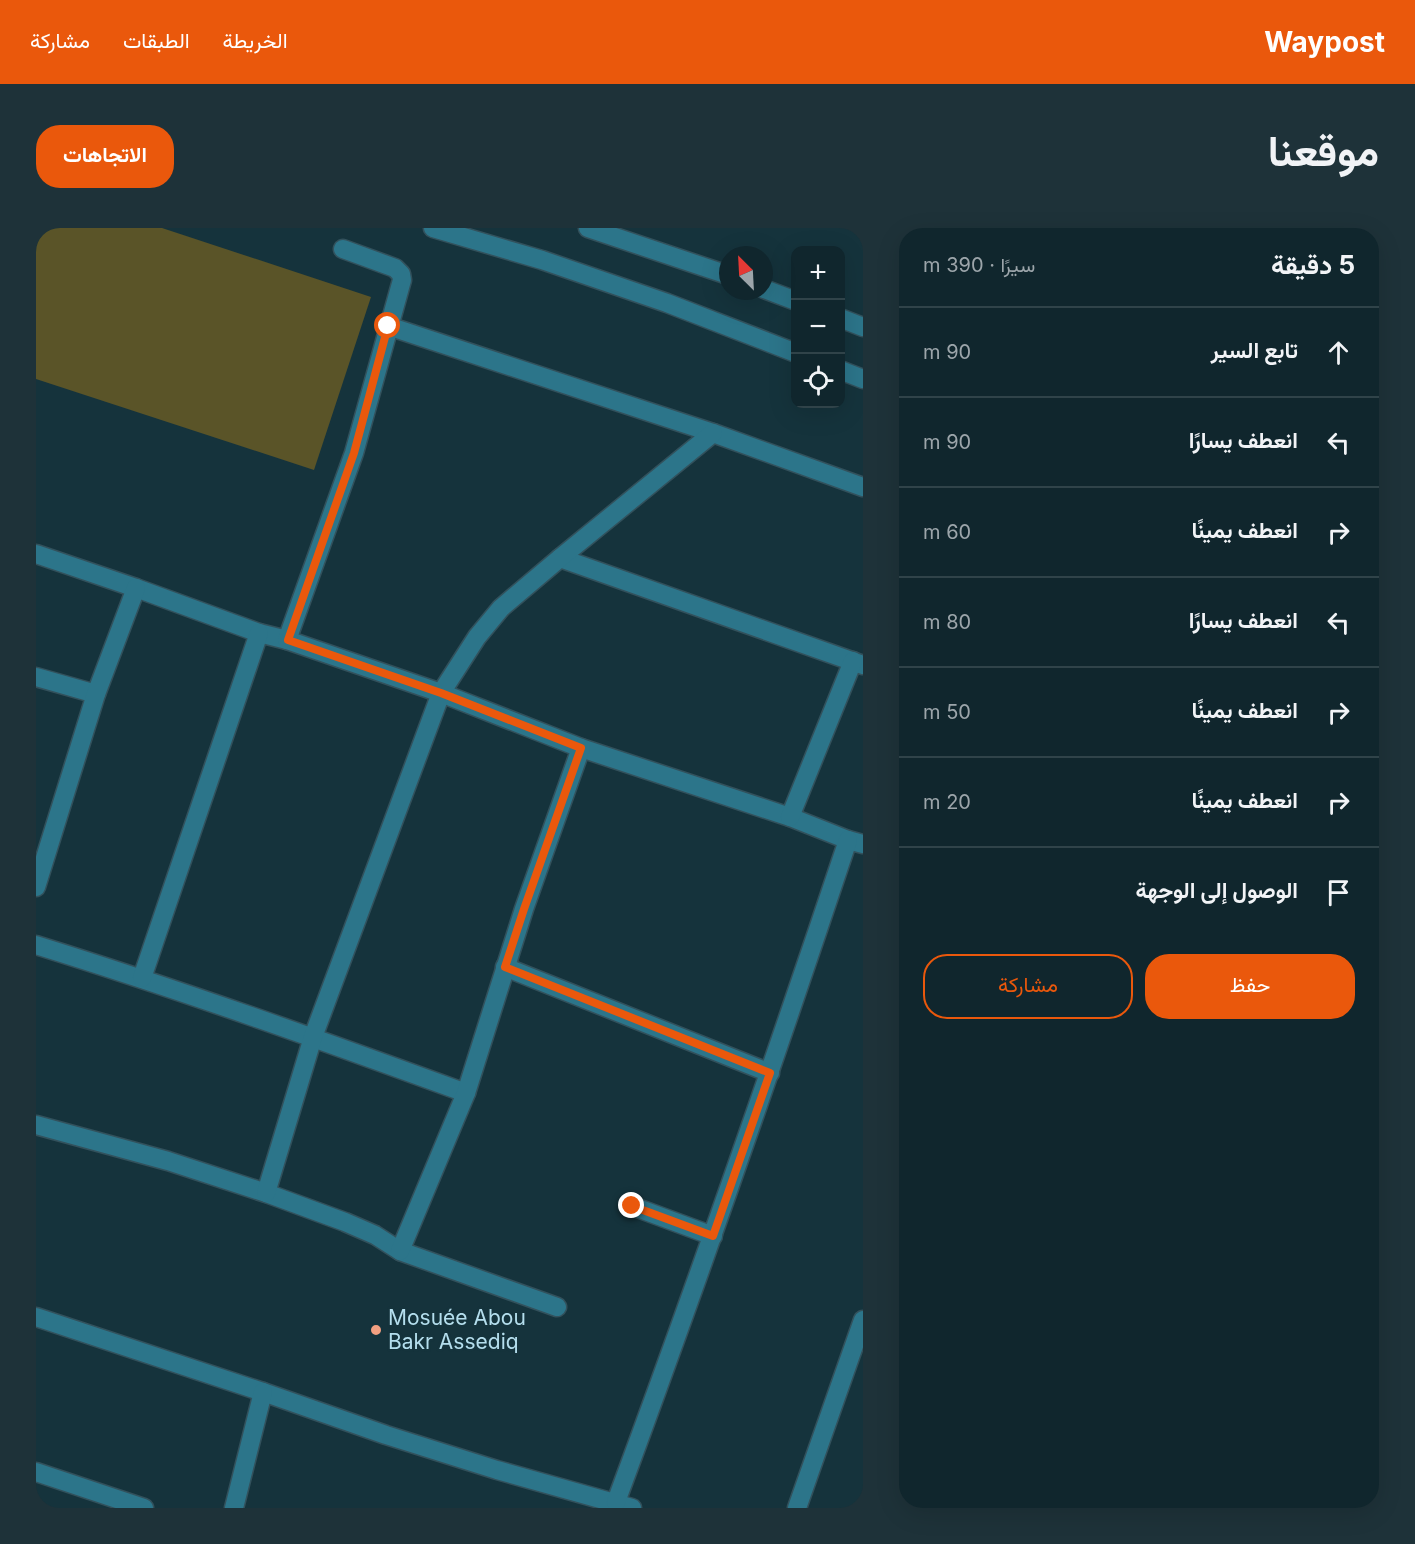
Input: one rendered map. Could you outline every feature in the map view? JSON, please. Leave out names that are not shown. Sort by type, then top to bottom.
[{"type":"street","points":[[433,228],[542,260],[667,303],[791,351]]},
{"type":"street","points":[[588,228],[719,272]]},
{"type":"street","points":[[288,640],[354,453],[402,280],[399,271],[343,249]]},
{"type":"street","points":[[773,292],[792,300]]},
{"type":"street","points":[[845,320],[863,327]]},
{"type":"street","points":[[388,326],[713,433],[863,487]]},
{"type":"street","points":[[845,372],[863,379]]},
{"type":"street","points":[[266,1193],[313,1037],[441,693],[477,637],[501,608],[713,433]]},
{"type":"street","points":[[36,554],[260,633],[288,640],[441,693],[581,748],[790,817],[856,842],[770,1073],[713,1236],[624,1505],[497,1470],[386,1435],[36,1317]]},
{"type":"street","points":[[560,558],[858,663],[790,817]]},
{"type":"street","points":[[36,887],[96,694],[136,588]]},
{"type":"street","points":[[142,978],[260,633]]},
{"type":"street","points":[[36,677],[96,694]]},
{"type":"street","points":[[400,1251],[466,1093],[524,909],[581,748]]},
{"type":"street","points":[[36,945],[142,978],[466,1093]]},
{"type":"street","points":[[505,967],[770,1073]]},
{"type":"street","points":[[36,1125],[168,1161],[266,1193],[345,1222],[375,1235],[400,1251],[557,1307]]},
{"type":"street","points":[[632,1206],[713,1236]]},
{"type":"street","points":[[798,1508],[863,1320]]},
{"type":"street","points":[[234,1508],[263,1392]]},
{"type":"street","points":[[36,1472],[144,1508]]},
{"type":"shaded area","points":[[36,228],[162,228],[371,297],[314,470],[36,379]]},
{"type":"place","name":"Mosuée Abou Bakr Assediq","points":[[376,1330]]},
{"type":"route","points":[[388,326],[354,453],[288,640],[441,693],[581,748],[505,967],[770,1073],[713,1236],[632,1206]]}]
